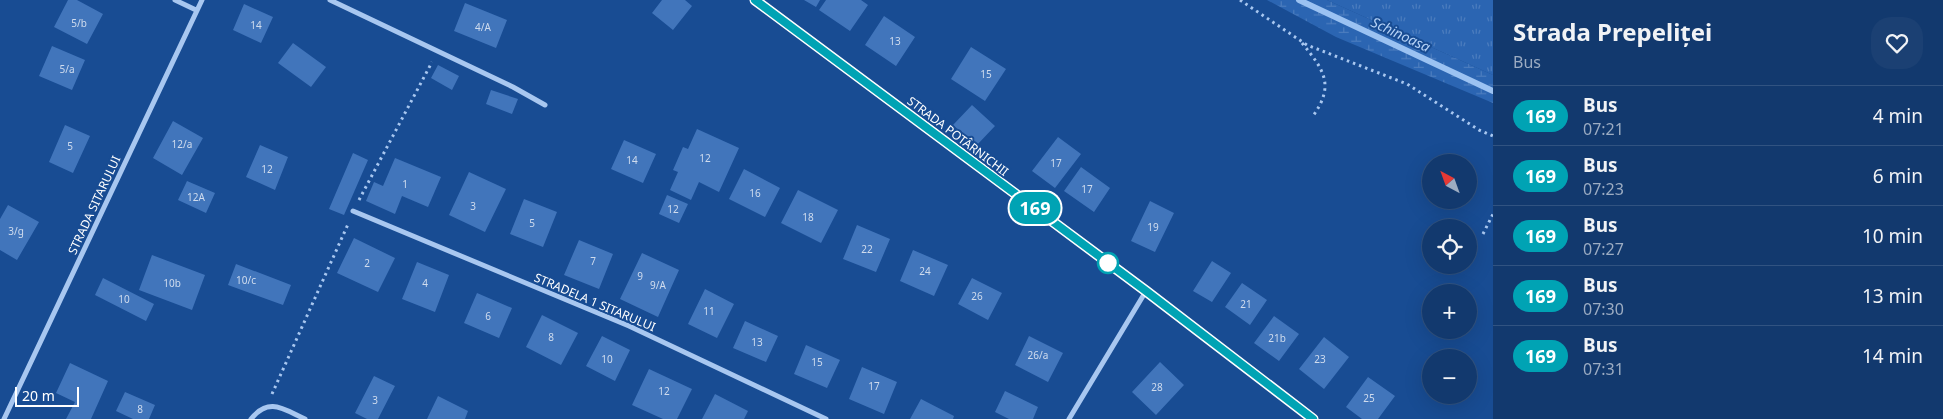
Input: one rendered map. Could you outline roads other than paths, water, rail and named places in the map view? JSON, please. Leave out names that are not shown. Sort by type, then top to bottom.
[{"type":"street","points":[[175,0],[196,10]]},
{"type":"street","name":"STRADA SITARULUI","points":[[4,419],[202,0]]},
{"type":"street","points":[[330,0],[437,53],[513,87],[545,105]]},
{"type":"street","name":"STRADA POTÂRNICHII","points":[[755,0],[1146,291],[1313,419]]},
{"type":"street","name":"STRADELA 1 SITARULUI","points":[[353,211],[629,326],[826,419]]},
{"type":"street","points":[[1069,419],[1146,291]]},
{"type":"street","points":[[251,419],[267,406],[277,407],[305,419]]},
{"type":"waterway","name":"Schinoasa","points":[[1299,0],[1493,91]]}]
